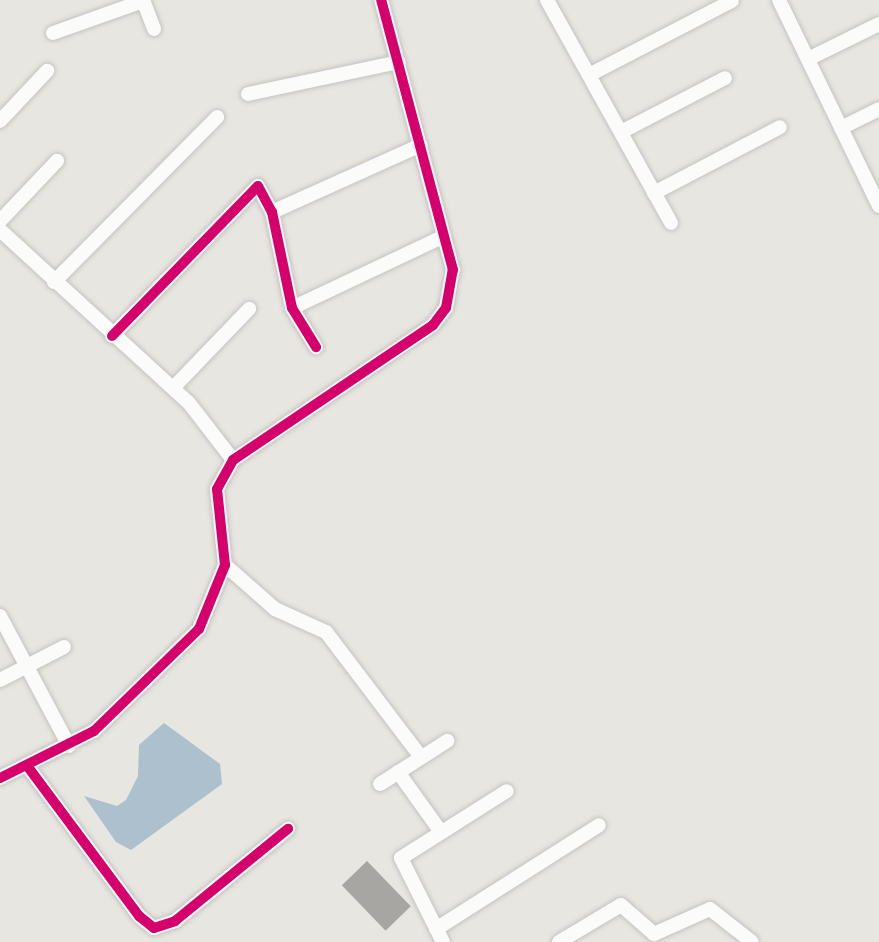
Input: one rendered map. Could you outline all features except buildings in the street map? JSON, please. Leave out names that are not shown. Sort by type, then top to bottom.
[{"type":"street","points":[[0,778],[29,767],[69,746],[102,724],[186,646],[205,619],[225,565],[217,489],[233,460],[433,325],[451,296],[444,236],[399,62],[380,0]]},
{"type":"street","points":[[547,0],[671,223]]},
{"type":"street","points":[[779,0],[841,128],[876,190],[879,206]]},
{"type":"street","points":[[53,33],[143,1],[154,29]]},
{"type":"street","points":[[589,75],[732,1]]},
{"type":"street","points":[[808,59],[879,24]]},
{"type":"street","points":[[248,94],[399,62]]},
{"type":"street","points":[[0,121],[47,71]]},
{"type":"street","points":[[621,132],[725,78]]},
{"type":"street","points":[[841,128],[879,109]]},
{"type":"street","points":[[54,282],[216,117]]},
{"type":"street","points":[[654,193],[780,127]]},
{"type":"street","points":[[272,212],[421,145]]},
{"type":"street","points":[[0,220],[57,161]]},
{"type":"street","points":[[112,336],[248,191],[264,191],[272,212],[292,308],[316,346]]},
{"type":"street","points":[[0,230],[112,336],[173,388],[233,460]]},
{"type":"street","points":[[292,308],[444,236]]},
{"type":"street","points":[[173,388],[249,309]]},
{"type":"street","points":[[225,565],[275,609],[326,632],[421,757]]},
{"type":"street","points":[[0,616],[69,746]]},
{"type":"street","points":[[0,680],[64,647]]},
{"type":"street","points":[[380,784],[447,741]]},
{"type":"street","points":[[29,767],[139,916],[154,928],[175,921],[288,829]]},
{"type":"street","points":[[398,772],[441,832]]},
{"type":"street","points":[[506,791],[401,858],[440,936],[599,825]]},
{"type":"street","points":[[559,942],[621,905],[654,934],[710,909],[752,942]]},
{"type":"water","points":[[164,723],[220,764],[222,784],[131,850],[116,842],[84,796],[117,806],[126,800],[138,776],[139,745]]},
{"type":"cycle path","points":[[0,778],[94,731],[199,629],[225,565],[217,489],[233,460],[433,325],[446,308],[453,270],[381,0]]},
{"type":"cycle path","points":[[112,336],[258,186],[272,212],[292,308],[316,347]]},
{"type":"cycle path","points":[[28,767],[139,916],[154,928],[175,921],[288,829]]}]
